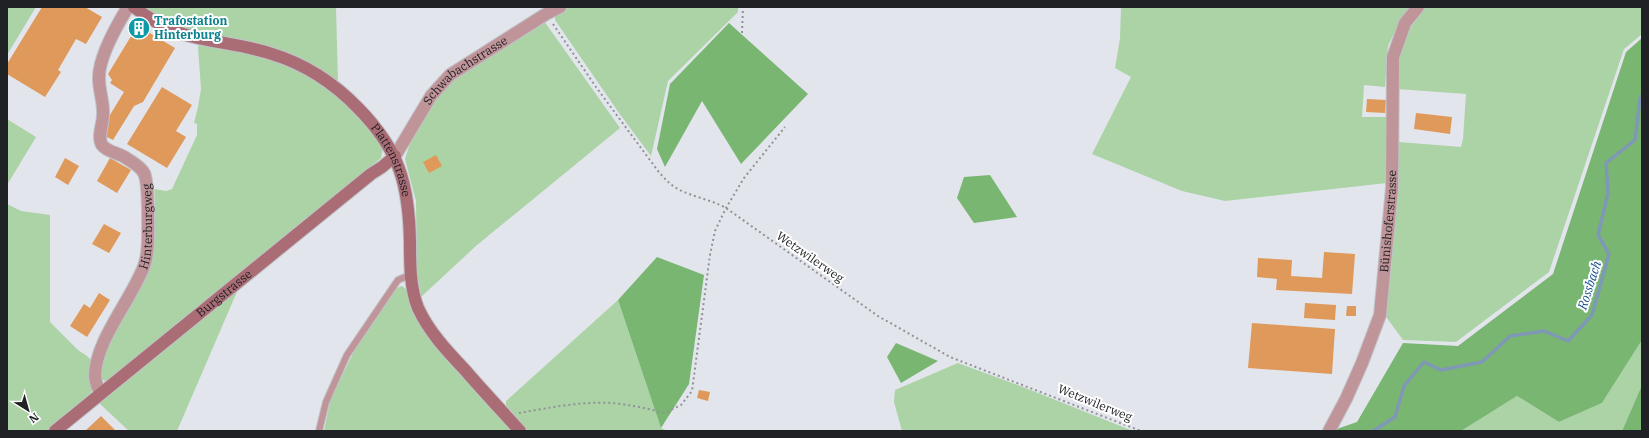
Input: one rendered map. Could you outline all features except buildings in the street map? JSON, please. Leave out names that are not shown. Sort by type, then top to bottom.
[{"type":"street","name":"Hinterburgweg","points":[[100,393],[95,378],[99,356],[104,341],[145,265],[148,237],[147,185],[144,174],[136,164],[102,145],[100,138],[103,115],[99,79],[100,68],[116,27],[128,7]]},
{"type":"street","name":"Plattenstrasse","points":[[134,7],[157,22],[183,34],[272,53],[298,64],[342,93],[359,109],[378,130],[394,156],[404,186],[409,218],[410,275],[418,307],[429,329],[520,431]]},
{"type":"street","name":"Schwabachstrasse","points":[[394,156],[431,96],[450,75],[546,14],[560,7]]},
{"type":"street","name":"Bünishoferstrasse","points":[[1328,431],[1346,399],[1362,363],[1380,315],[1392,188],[1393,57],[1405,23],[1418,7]]},
{"type":"street","name":"Burgstrasse","points":[[55,431],[394,156]]},
{"type":"lane","points":[[319,431],[326,402],[347,355],[398,280],[410,275]]},
{"type":"path","points":[[742,34],[744,7]]},
{"type":"path","name":"Wetzwilerweg","points":[[546,14],[600,93],[658,171],[668,182],[682,191],[714,202],[726,208],[878,316],[944,353],[1141,431]]},
{"type":"path","points":[[505,415],[568,406],[610,403],[640,407],[664,413],[681,405],[692,391],[710,255],[715,231],[726,208],[744,178],[785,127]]},
{"type":"green space","points":[[7,7],[36,7],[7,55]]},
{"type":"green space","points":[[143,7],[336,7],[338,83],[307,63],[279,50],[177,26],[163,20]]},
{"type":"green space","points":[[568,7],[738,7],[738,12],[668,81],[651,156],[619,113],[555,20],[555,13]]},
{"type":"green space","points":[[1121,7],[1412,7],[1399,23],[1388,46],[1385,87],[1364,85],[1362,117],[1386,117],[1387,183],[1225,201],[1182,191],[1092,154],[1131,77],[1115,68],[1120,38]]},
{"type":"green space","points":[[1426,7],[1642,7],[1642,34],[1624,49],[1549,272],[1456,342],[1403,340],[1384,314],[1391,272],[1399,142],[1461,147],[1463,139],[1466,94],[1397,89],[1397,61],[1405,35]]},
{"type":"green space","points":[[544,21],[620,128],[477,245],[421,297],[417,271],[416,201],[405,159],[412,137],[433,101],[454,78]]},
{"type":"green space","points":[[729,23],[808,94],[741,164],[702,101],[665,167],[657,149],[670,84]]},
{"type":"green space","points":[[1642,38],[1642,340],[1602,403],[1559,422],[1517,396],[1461,431],[1331,431],[1357,422],[1403,343],[1458,346],[1553,274],[1626,52]]},
{"type":"green space","points":[[199,44],[272,57],[305,73],[325,85],[351,107],[362,120],[383,148],[381,158],[108,382],[101,379],[101,359],[150,263],[155,201],[154,189],[166,191],[172,189],[197,135],[197,124],[194,123],[201,89]]},
{"type":"green space","points":[[7,119],[36,137],[7,185]]},
{"type":"green space","points":[[990,175],[1017,217],[974,223],[957,198],[964,177]]},
{"type":"green space","points":[[7,204],[21,211],[50,215],[50,322],[78,350],[94,363],[92,390],[87,400],[49,431],[7,431]]},
{"type":"green space","points":[[657,257],[704,275],[689,384],[661,428],[618,300]]},
{"type":"green space","points":[[402,286],[406,289],[415,312],[513,431],[324,431],[330,401],[354,351],[397,288]]},
{"type":"green space","points":[[239,287],[177,431],[129,431],[98,402]]},
{"type":"green space","points":[[618,300],[661,428],[668,431],[528,431],[506,405],[506,401]]},
{"type":"green space","points":[[1642,340],[1642,385],[1622,431],[1461,431],[1517,396],[1559,422],[1602,403]]},
{"type":"green space","points":[[896,343],[938,361],[901,383],[887,357]]},
{"type":"green space","points":[[958,363],[1133,431],[902,431],[894,402],[895,390]]},
{"type":"green space","points":[[1642,385],[1642,431],[1622,431]]},
{"type":"waterway","name":"Rossbach","points":[[1373,431],[1395,417],[1404,386],[1424,362],[1441,370],[1482,362],[1510,336],[1544,331],[1568,341],[1592,315],[1609,254],[1598,235],[1608,193],[1606,163],[1635,140],[1640,99],[1642,95]]},
{"type":"place","name":"Trafostation Hinterburg","points":[[139,28]]}]
